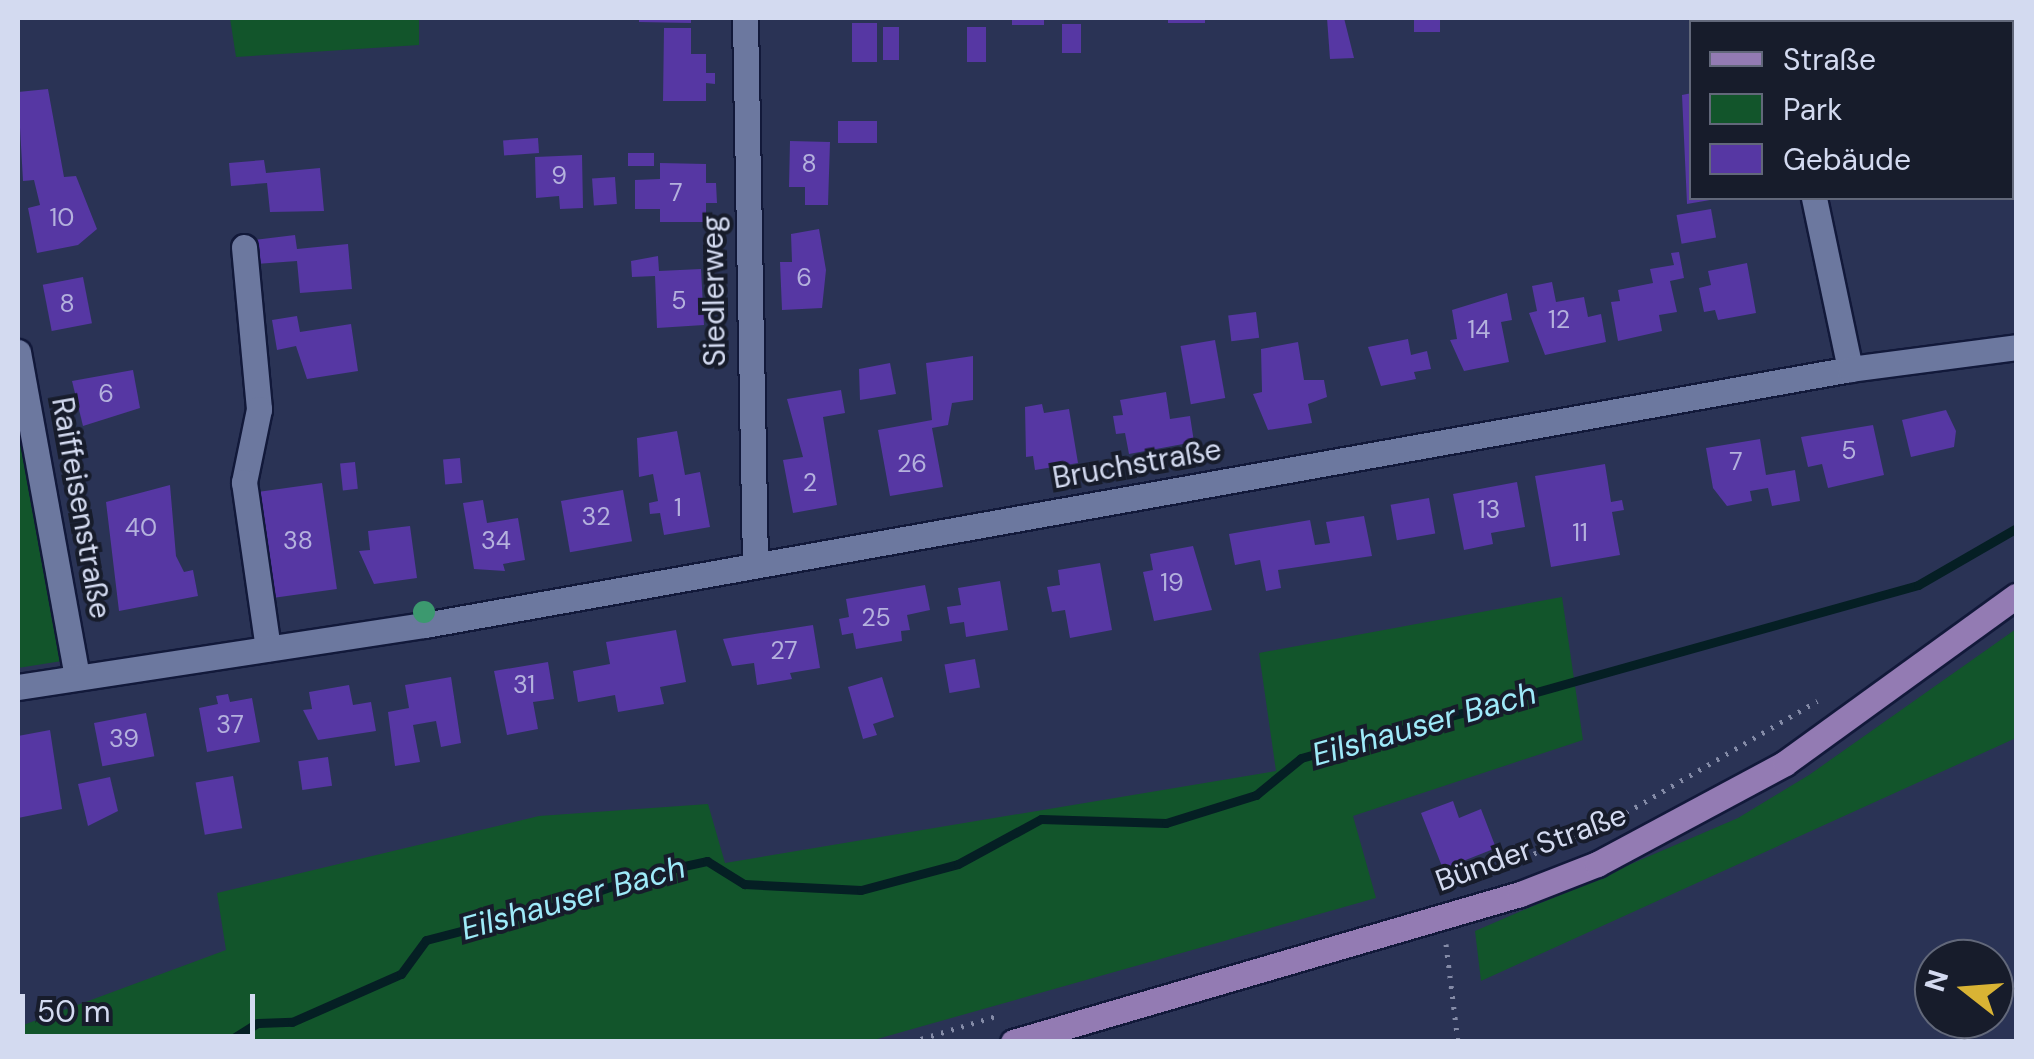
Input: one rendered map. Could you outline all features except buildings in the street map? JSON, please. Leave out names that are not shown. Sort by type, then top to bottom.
[{"type":"main road","name":"Bünder Straße","points":[[1013,1042],[1520,894],[1681,824],[1785,762],[2016,596]]},
{"type":"street","name":"Siedlerweg","points":[[744,18],[755,562]]},
{"type":"street","points":[[1814,200],[1850,369]]},
{"type":"street","points":[[244,246],[259,409],[244,482],[268,648]]},
{"type":"street","name":"Bruchstraße","points":[[18,688],[268,648],[1850,369],[2016,346]]},
{"type":"street","name":"Raiffeisenstraße","points":[[18,352],[78,677]]},
{"type":"path","points":[[1489,871],[1617,818],[1829,694]]},
{"type":"path","points":[[1439,917],[1454,975],[1458,1042]]},
{"type":"path","points":[[912,1042],[1004,1014]]},
{"type":"green space","points":[[230,18],[419,18],[419,45],[236,57]]},
{"type":"green space","points":[[18,422],[62,661],[18,668]]},
{"type":"green space","points":[[1562,597],[1583,740],[1353,816],[1376,898],[870,1041],[18,1041],[18,1027],[226,950],[217,893],[539,816],[708,804],[725,863],[1276,771],[1259,653]]},
{"type":"green space","points":[[2016,629],[2016,738],[1481,981],[1475,931],[1738,818],[1809,775]]},
{"type":"waterway","name":"Eilshauser Bach","points":[[227,1042],[258,1023],[292,1022],[401,974],[426,940],[550,908],[643,875],[707,861],[744,884],[861,890],[958,864],[1041,819],[1166,823],[1256,795],[1301,758],[1918,585],[2015,529]]}]
